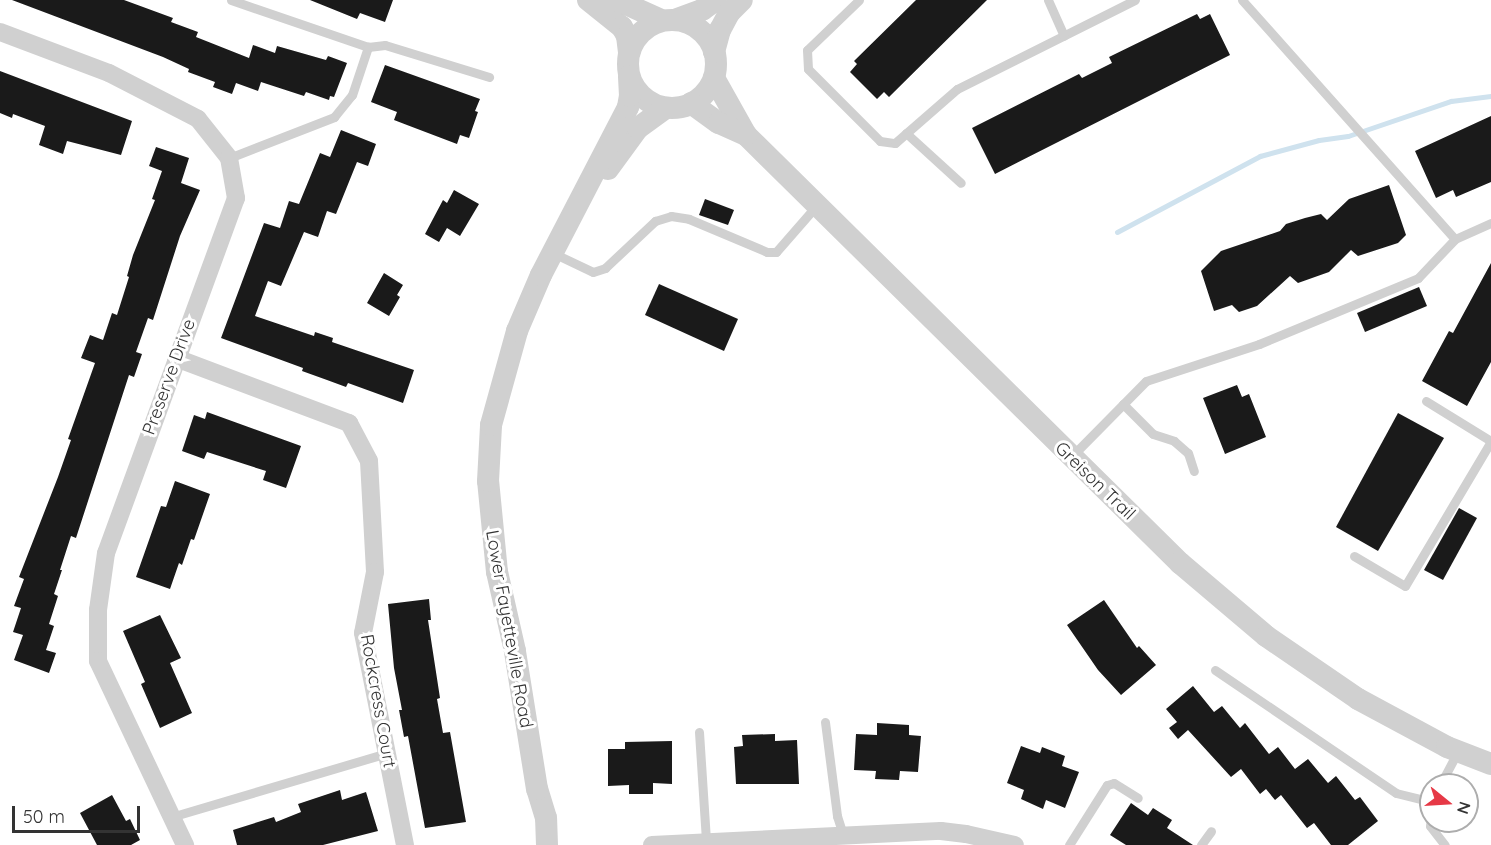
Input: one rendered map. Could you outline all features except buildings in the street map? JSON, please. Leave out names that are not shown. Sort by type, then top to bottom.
[{"type":"street","points":[[588,0],[622,27],[627,36],[629,75],[643,98],[666,108],[692,103],[705,93],[714,78],[714,52],[720,30],[729,13],[742,0]]},
{"type":"street","points":[[617,0],[701,30],[714,52]]},
{"type":"street","points":[[629,52],[641,31],[702,10],[716,0]]},
{"type":"street","name":"Preserve Drive","points":[[0,32],[110,73],[198,119],[229,158],[236,198],[106,553],[98,610],[98,661],[185,845]]},
{"type":"street","name":"Lower Fayetteville Road","points":[[547,845],[546,818],[537,789],[515,651],[497,572],[488,481],[491,425],[505,369],[518,331],[553,253],[628,107],[629,75]]},
{"type":"street","name":"Greison Trail","points":[[714,78],[746,135],[1070,458],[1180,563],[1266,636],[1358,699],[1458,751],[1491,764]]},
{"type":"street","name":"Greison Trail","points":[[692,103],[719,123],[746,135]]},
{"type":"street","name":"Lower Fayetteville Road","points":[[574,212],[591,194],[638,128],[666,108]]},
{"type":"street","name":"Rockcress Court","points":[[176,358],[349,423],[369,461],[375,572],[363,633],[405,845]]},
{"type":"street","points":[[652,845],[844,840],[940,831],[966,834],[1015,845]]},
{"type":"lane","points":[[231,0],[368,47],[385,45],[489,77]]},
{"type":"lane","points":[[859,0],[807,50],[808,69],[880,141],[895,143],[957,89],[1135,0]]},
{"type":"lane","points":[[1048,0],[1064,36]]},
{"type":"lane","points":[[1242,0],[1455,239]]},
{"type":"lane","points":[[229,158],[334,117],[352,95],[368,47]]},
{"type":"lane","points":[[906,133],[961,183]]},
{"type":"lane","points":[[553,253],[593,272],[605,268],[655,221],[671,216],[689,219],[767,252],[776,252],[817,205]]},
{"type":"lane","points":[[1070,458],[1146,381],[1259,344],[1418,278],[1455,239],[1491,223]]},
{"type":"lane","points":[[1354,556],[1405,586],[1491,441],[1426,401]]},
{"type":"lane","points":[[1123,404],[1153,434],[1174,441],[1188,453],[1194,471]]},
{"type":"lane","points":[[1215,670],[1396,794],[1419,800]]},
{"type":"lane","points":[[825,722],[837,816],[844,840]]},
{"type":"lane","points":[[699,732],[706,842]]},
{"type":"lane","points":[[1446,773],[1458,751]]},
{"type":"lane","points":[[171,817],[387,753]]},
{"type":"lane","points":[[1069,845],[1107,785],[1114,783],[1138,798]]},
{"type":"lane","points":[[1201,845],[1211,831]]},
{"type":"lane","points":[[1436,833],[1445,845]]},
{"type":"waterway","points":[[1117,232],[1260,156],[1319,140],[1348,136],[1451,101],[1491,96]]}]
